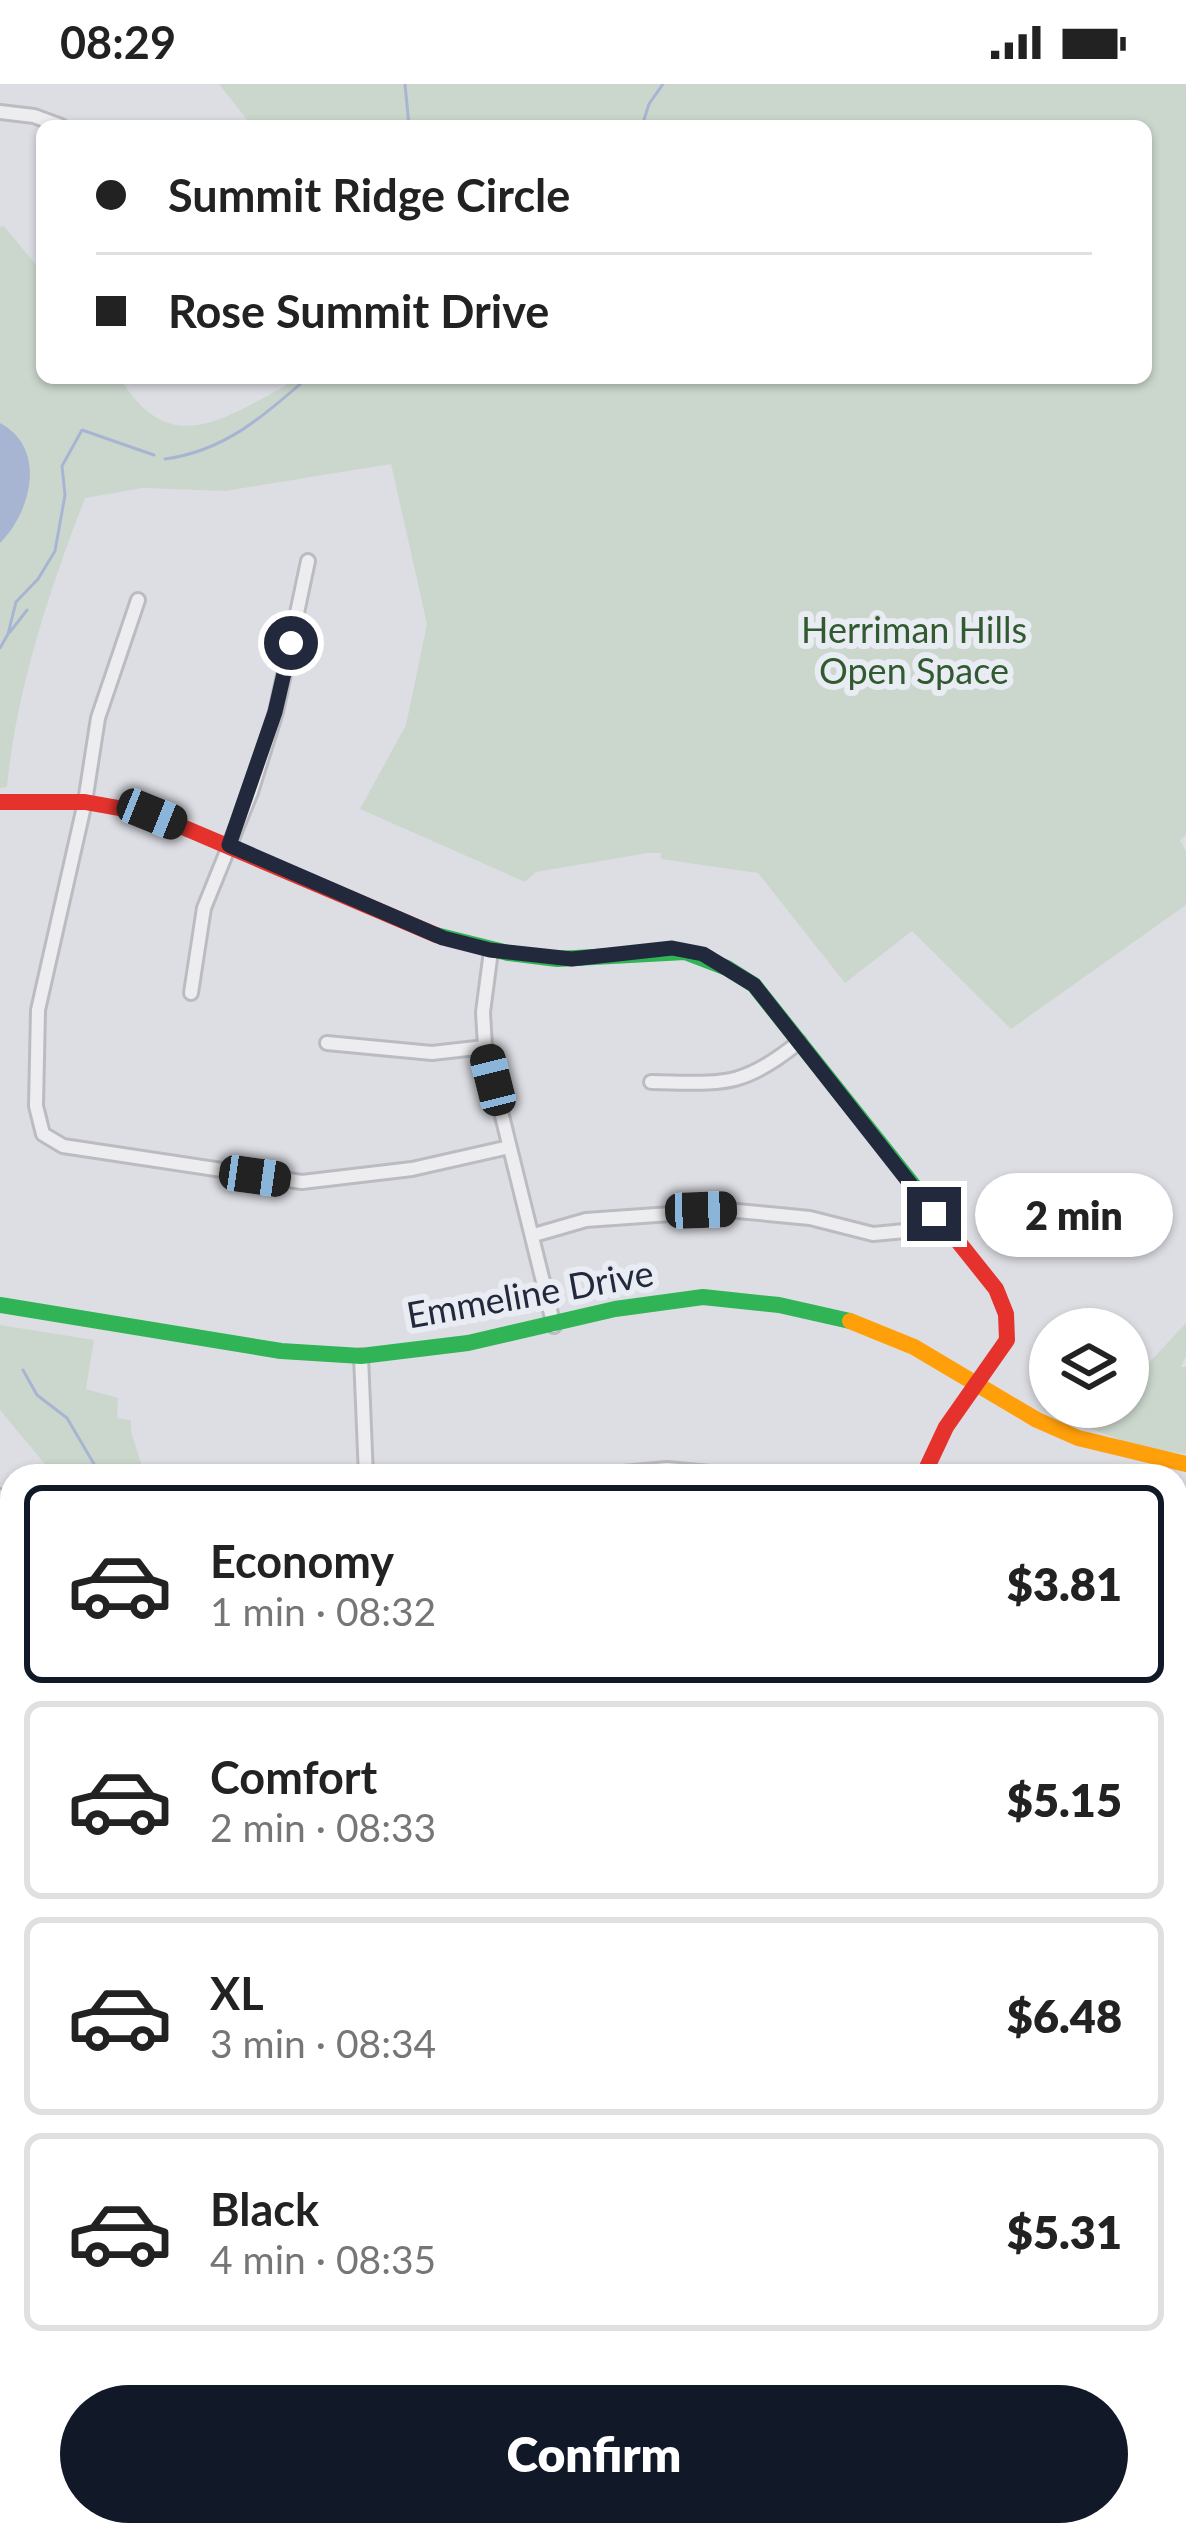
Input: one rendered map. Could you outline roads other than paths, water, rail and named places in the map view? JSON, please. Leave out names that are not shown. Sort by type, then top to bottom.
[{"type":"street","points":[[5,112],[37,120]]},
{"type":"street","points":[[191,993],[204,908],[275,712],[308,561]]},
{"type":"street","points":[[138,600],[98,718],[85,802],[38,1010],[36,1106],[43,1134],[63,1146],[302,1182],[412,1169],[509,1147]]},
{"type":"street","points":[[0,802],[85,802],[152,814],[443,938],[490,950],[572,959],[672,948],[703,954],[754,985],[995,1289],[1006,1314],[1006,1340],[946,1427],[929,1464]]},
{"type":"street","points":[[490,950],[484,1047],[554,1326]]},
{"type":"street","points":[[651,1082],[730,1083],[770,1066],[799,1042]]},
{"type":"street","points":[[327,1043],[432,1053],[484,1047]]},
{"type":"street","points":[[534,1235],[586,1220],[727,1210],[810,1218],[872,1234],[904,1231],[934,1214]]},
{"type":"street","name":"Emmeline Drive","points":[[0,1305],[259,1348],[362,1356],[468,1343],[615,1309],[703,1297],[779,1305],[844,1319],[914,1347],[1037,1420],[1078,1438],[1186,1464]]},
{"type":"street","points":[[362,1356],[366,1464]]},
{"type":"water","points":[[0,423],[24,448],[30,480],[20,514],[0,543]]},
{"type":"waterway","points":[[405,84],[408,120]]},
{"type":"waterway","points":[[644,120],[663,84]]},
{"type":"waterway","points":[[165,459],[224,440],[300,384]]},
{"type":"waterway","points":[[0,648],[16,602],[55,551],[65,495],[62,466],[82,430],[154,455]]},
{"type":"waterway","points":[[10,632],[27,610]]},
{"type":"waterway","points":[[23,1370],[37,1395],[67,1418],[94,1464]]},
{"type":"park label","name":"Herriman Hills Open Space","points":[[914,650]]}]
